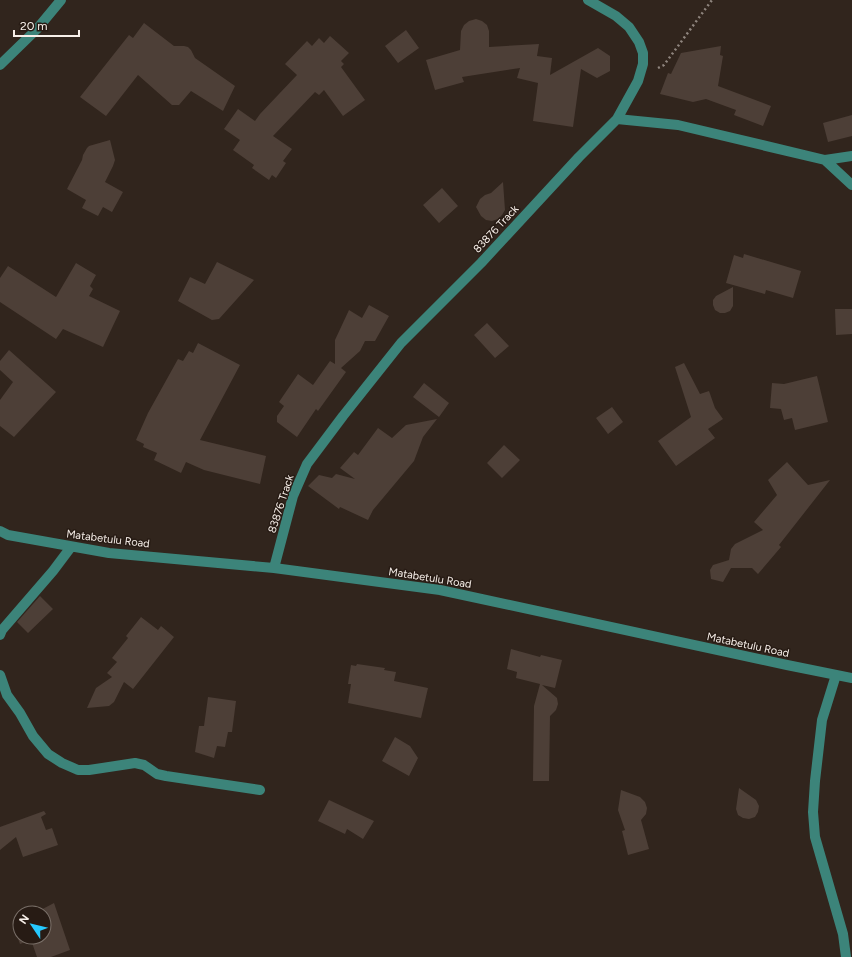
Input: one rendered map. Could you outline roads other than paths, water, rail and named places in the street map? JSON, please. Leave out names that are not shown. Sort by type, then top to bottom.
[{"type":"street","points":[[0,65],[37,29],[61,0]]},
{"type":"street","name":"83876 Track","points":[[274,568],[293,496],[307,464],[342,416],[401,343],[481,263],[579,157],[617,119],[638,80],[643,64],[643,53],[639,42],[629,27],[616,16],[588,0]]},
{"type":"street","points":[[617,119],[678,124],[825,160],[852,156]]},
{"type":"street","points":[[825,160],[852,185]]},
{"type":"street","name":"Matabetulu Road","points":[[0,531],[8,535],[109,553],[274,568],[440,590],[852,678]]},
{"type":"street","points":[[0,635],[2,630],[71,547]]},
{"type":"street","points":[[0,675],[7,695],[33,736],[48,754],[72,768],[78,770],[89,770],[135,764],[144,765],[157,774],[166,776],[260,790]]},
{"type":"street","points":[[836,675],[822,720],[813,812],[815,837],[843,934],[846,957]]}]
